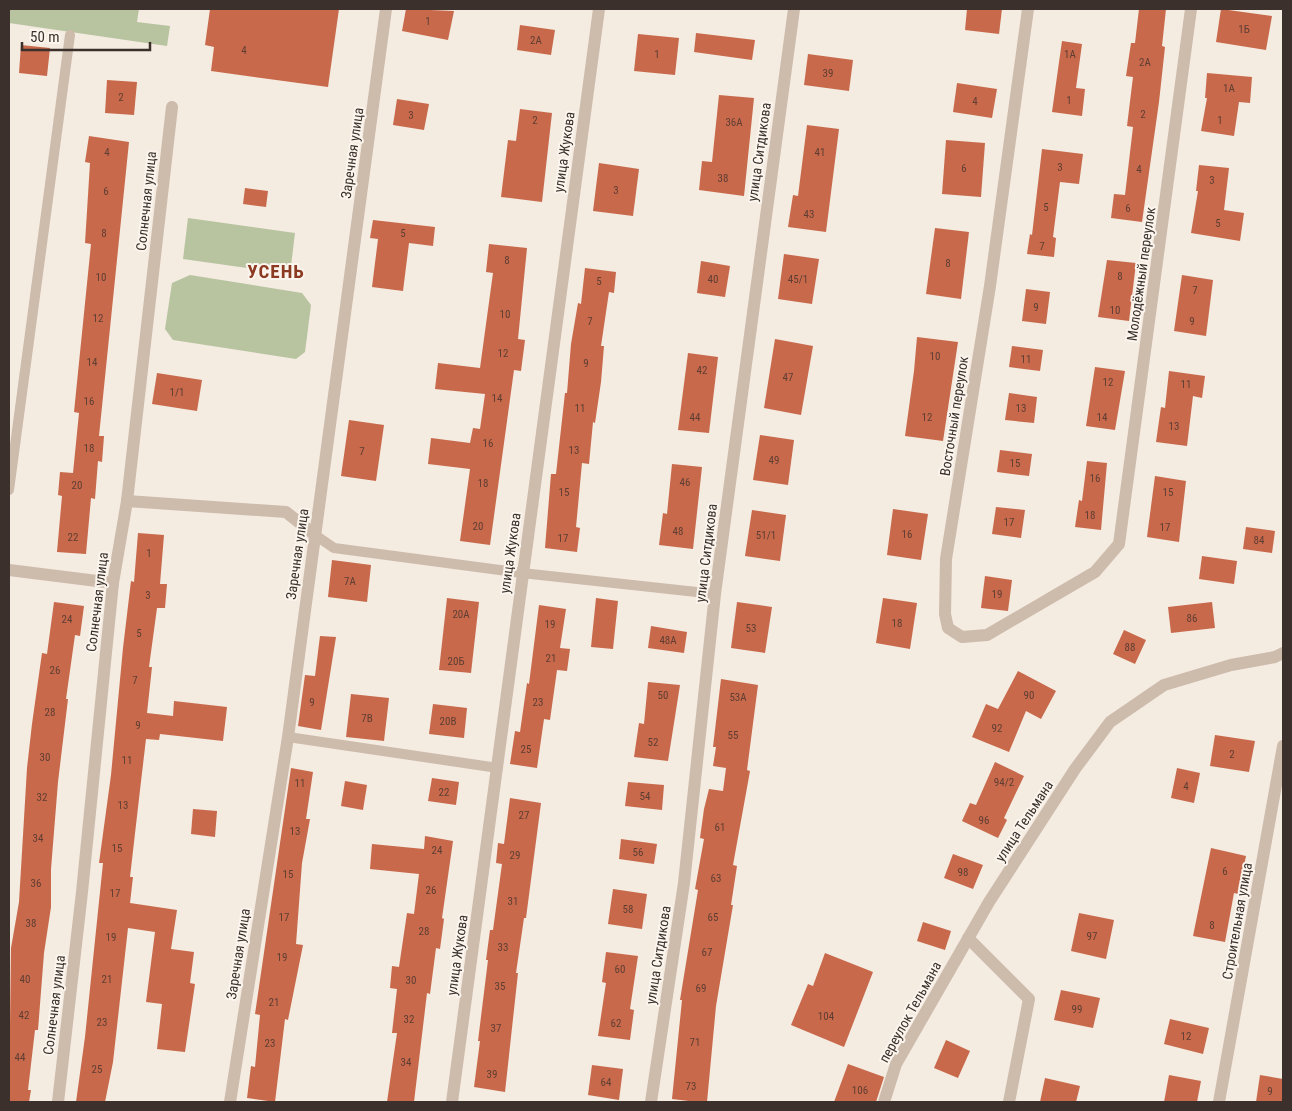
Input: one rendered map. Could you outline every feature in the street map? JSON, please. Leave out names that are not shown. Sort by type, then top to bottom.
[{"type":"street","name":"Заречная улица","points":[[230,1102],[288,737],[386,9]]},
{"type":"street","name":"улица Жукова","points":[[452,1102],[599,9]]},
{"type":"street","name":"улица Ситдикова","points":[[651,1102],[684,883],[715,594],[794,9]]},
{"type":"street","name":"Восточный переулок","points":[[1028,9],[990,286],[946,559],[945,614],[948,628],[962,636],[986,636],[1095,572],[1119,544]]},
{"type":"street","name":"Молодёжный переулок","points":[[1119,544],[1192,9]]},
{"type":"street","name":"Солнечная улица","points":[[58,1102],[82,892],[113,583],[127,501],[172,107]]},
{"type":"street","points":[[127,501],[286,512],[315,535]]},
{"type":"street","points":[[9,570],[113,583]]},
{"type":"street","name":"улица Тельмана","points":[[968,938],[1070,777],[1110,722],[1164,686],[1231,665],[1283,654]]},
{"type":"street","name":"Строительная улица","points":[[1219,1102],[1283,746]]},
{"type":"street","points":[[968,938],[1029,999],[1009,1102]]},
{"type":"street","name":"переулок Тельмана","points":[[884,1102],[896,1064],[968,938]]},
{"type":"lane","points":[[9,490],[70,35]]},
{"type":"lane","points":[[315,535],[334,548],[522,573],[715,594]]},
{"type":"lane","points":[[288,737],[498,768]]},
{"type":"green space","points":[[9,9],[139,9],[137,22],[170,26],[167,46],[9,23]]},
{"type":"green space","points":[[188,218],[295,233],[290,274],[183,259]]},
{"type":"green space","points":[[190,275],[302,293],[311,305],[305,352],[296,359],[173,340],[165,329],[172,283]]},
{"type":"building","points":[[210,9],[339,9],[328,87],[211,71],[214,47],[205,45]]},
{"type":"building","points":[[406,9],[454,11],[448,40],[402,31]]},
{"type":"building","points":[[967,9],[1002,9],[999,34],[965,30]]},
{"type":"building","points":[[1139,9],[1166,9],[1162,46],[1165,47],[1159,102],[1142,222],[1111,218],[1114,194],[1125,195],[1133,127],[1127,126],[1133,77],[1126,76],[1131,43],[1135,43]]},
{"type":"building","points":[[1221,9],[1272,16],[1266,50],[1216,42]]},
{"type":"building","points":[[520,25],[555,30],[551,55],[517,50]]},
{"type":"building","points":[[696,33],[755,40],[752,60],[694,52]]},
{"type":"building","points":[[638,34],[679,38],[675,75],[634,71]]},
{"type":"building","points":[[1062,41],[1082,44],[1076,88],[1085,89],[1082,116],[1052,112]]},
{"type":"building","points":[[21,45],[50,48],[47,76],[19,73]]},
{"type":"building","points":[[808,54],[853,60],[849,91],[804,85]]},
{"type":"building","points":[[1207,73],[1252,77],[1250,103],[1239,102],[1234,136],[1201,131],[1207,98],[1205,98]]},
{"type":"building","points":[[107,80],[137,82],[134,115],[105,113]]},
{"type":"building","points":[[957,83],[997,89],[992,118],[953,112]]},
{"type":"building","points":[[719,95],[754,98],[744,196],[699,190],[702,161],[712,162]]},
{"type":"building","points":[[397,99],[429,104],[424,130],[393,125]]},
{"type":"building","points":[[520,109],[552,113],[542,202],[501,197],[508,140],[516,141]]},
{"type":"building","points":[[807,125],[839,129],[826,232],[788,227],[793,195],[798,196]]},
{"type":"building","points":[[89,136],[129,142],[99,436],[104,436],[102,462],[98,461],[95,499],[91,498],[86,554],[57,552],[62,496],[58,495],[60,472],[73,473],[79,413],[74,412],[91,244],[85,243],[90,163],[85,162]]},
{"type":"building","points":[[946,140],[985,143],[981,197],[942,194]]},
{"type":"building","points":[[1042,149],[1083,154],[1079,184],[1060,182],[1053,237],[1056,238],[1054,257],[1027,254],[1030,234],[1032,235]]},
{"type":"building","points":[[599,163],[639,169],[633,216],[593,211]]},
{"type":"building","points":[[1199,165],[1229,168],[1224,210],[1244,213],[1240,241],[1191,233],[1198,191],[1196,191]]},
{"type":"building","points":[[245,188],[268,191],[266,207],[243,204]]},
{"type":"building","points":[[373,220],[435,227],[433,246],[409,243],[403,291],[372,287],[378,239],[370,238]]},
{"type":"building","points":[[935,228],[969,232],[961,299],[926,294]]},
{"type":"building","points":[[489,244],[527,248],[518,339],[525,340],[521,371],[514,370],[490,545],[460,541],[470,469],[428,464],[431,438],[470,443],[473,428],[480,429],[485,394],[435,389],[438,363],[480,368],[493,273],[486,272]]},
{"type":"building","points":[[784,254],[819,259],[812,304],[778,299]]},
{"type":"building","points":[[1107,260],[1136,263],[1129,321],[1098,317]]},
{"type":"building","points":[[701,261],[730,266],[725,297],[697,293]]},
{"type":"building","points":[[585,268],[616,272],[614,293],[609,292],[601,346],[604,346],[601,382],[595,423],[593,422],[589,464],[582,463],[576,527],[580,528],[577,552],[545,548],[551,474],[556,474],[565,393],[567,393],[571,344],[578,303],[581,304]]},
{"type":"building","points":[[1182,275],[1213,280],[1206,336],[1174,331]]},
{"type":"building","points":[[1026,289],[1050,292],[1046,324],[1022,321]]},
{"type":"building","points":[[917,337],[958,342],[943,441],[905,436]]},
{"type":"building","points":[[775,339],[813,346],[801,415],[764,408]]},
{"type":"building","points":[[1012,346],[1043,350],[1040,371],[1009,367]]},
{"type":"building","points":[[688,353],[718,357],[709,433],[678,430]]},
{"type":"building","points":[[1095,367],[1125,371],[1115,430],[1086,426]]},
{"type":"building","points":[[1169,371],[1205,376],[1202,398],[1193,396],[1187,446],[1156,442],[1161,407],[1165,408]]},
{"type":"building","points":[[157,373],[202,380],[197,411],[152,404]]},
{"type":"building","points":[[1009,393],[1037,397],[1034,423],[1005,420]]},
{"type":"building","points":[[349,420],[384,425],[376,481],[341,476]]},
{"type":"building","points":[[760,435],[794,440],[788,485],[753,480]]},
{"type":"building","points":[[1000,450],[1032,454],[1029,476],[997,472]]},
{"type":"building","points":[[1087,461],[1107,463],[1101,530],[1075,527],[1079,500],[1082,501]]},
{"type":"building","points":[[672,464],[702,467],[693,549],[659,545],[663,513],[667,514]]},
{"type":"building","points":[[1155,476],[1186,481],[1179,542],[1147,537]]},
{"type":"building","points":[[996,507],[1025,510],[1021,538],[992,534]]},
{"type":"building","points":[[893,509],[928,514],[921,560],[887,555]]},
{"type":"building","points":[[752,510],[786,515],[780,561],[745,556]]},
{"type":"building","points":[[1246,527],[1275,531],[1272,553],[1243,549]]},
{"type":"building","points":[[138,533],[164,535],[160,584],[167,584],[165,608],[157,608],[149,667],[152,667],[147,713],[173,716],[174,701],[227,707],[223,741],[160,734],[159,740],[146,739],[130,877],[133,877],[130,903],[177,910],[171,949],[194,952],[190,983],[195,984],[185,1052],[157,1049],[162,1004],[146,1002],[155,932],[128,928],[113,1062],[105,1102],[76,1102],[85,1037],[103,863],[99,863],[111,775],[131,581],[134,582]]},
{"type":"building","points":[[1202,556],[1237,561],[1234,584],[1199,579]]},
{"type":"building","points":[[332,560],[371,565],[367,602],[328,597]]},
{"type":"building","points":[[985,576],[1012,580],[1008,611],[981,608]]},
{"type":"building","points":[[447,598],[479,602],[471,673],[439,670]]},
{"type":"building","points":[[596,598],[618,601],[613,649],[591,647]]},
{"type":"building","points":[[883,598],[917,603],[910,649],[876,643]]},
{"type":"building","points":[[54,602],[84,606],[80,636],[75,635],[66,699],[68,699],[58,782],[51,869],[51,907],[44,953],[38,1030],[35,1030],[28,1090],[31,1090],[29,1102],[9,1102],[11,948],[19,902],[27,768],[42,653],[47,654]]},
{"type":"building","points":[[737,602],[772,607],[765,653],[731,648]]},
{"type":"building","points":[[1212,602],[1215,628],[1171,633],[1168,607]]},
{"type":"building","points":[[539,605],[566,609],[560,648],[570,649],[567,671],[557,670],[550,720],[544,719],[537,768],[510,764],[515,731],[520,732],[527,683],[529,684]]},
{"type":"building","points":[[651,626],[687,632],[684,653],[648,648]]},
{"type":"building","points":[[1124,630],[1146,640],[1135,664],[1113,654]]},
{"type":"building","points":[[320,636],[336,637],[321,730],[298,726],[305,675],[315,676]]},
{"type":"building","points":[[1018,671],[1056,691],[1041,719],[1026,711],[1009,752],[972,737],[986,704],[998,709]]},
{"type":"building","points":[[721,679],[758,685],[747,770],[750,771],[733,865],[737,866],[731,905],[733,905],[716,1006],[707,1102],[697,1102],[672,1099],[682,1000],[680,1000],[698,890],[695,889],[704,839],[700,838],[704,809],[709,789],[723,791],[726,768],[713,766],[716,747],[713,747]]},
{"type":"building","points":[[648,682],[680,685],[668,761],[634,757],[639,723],[644,724]]},
{"type":"building","points":[[351,694],[389,698],[384,741],[346,737]]},
{"type":"building","points":[[433,704],[467,708],[464,738],[429,734]]},
{"type":"building","points":[[1215,735],[1255,741],[1249,772],[1210,766]]},
{"type":"building","points":[[995,762],[1024,776],[1004,818],[1007,820],[998,838],[962,821],[970,803],[976,805]]},
{"type":"building","points":[[291,768],[313,772],[306,819],[310,819],[302,863],[296,944],[303,945],[288,1020],[285,1019],[275,1102],[247,1098],[251,1066],[255,1067],[260,1015],[255,1014]]},
{"type":"building","points":[[1177,768],[1200,773],[1194,803],[1171,798]]},
{"type":"building","points":[[432,778],[459,782],[456,805],[428,801]]},
{"type":"building","points":[[345,781],[367,785],[363,810],[341,806]]},
{"type":"building","points":[[628,782],[664,785],[662,810],[625,806]]},
{"type":"building","points":[[510,798],[541,803],[526,918],[524,918],[516,973],[518,973],[505,1092],[474,1087],[488,960],[486,960],[490,930],[493,930],[502,864],[496,863],[498,843],[504,844]]},
{"type":"building","points":[[193,809],[217,811],[215,837],[191,834]]},
{"type":"building","points":[[425,836],[453,841],[442,918],[444,919],[440,949],[436,948],[430,994],[427,993],[414,1102],[387,1102],[397,1033],[392,1033],[397,989],[390,988],[392,966],[399,967],[407,913],[414,914],[419,874],[370,869],[372,844],[424,849]]},
{"type":"building","points":[[621,839],[657,844],[654,864],[619,859]]},
{"type":"building","points":[[1211,848],[1246,856],[1238,894],[1234,893],[1225,942],[1193,936]]},
{"type":"building","points":[[953,854],[983,865],[973,889],[944,878]]},
{"type":"building","points":[[613,889],[647,894],[642,929],[608,924]]},
{"type":"building","points":[[1079,913],[1114,920],[1106,959],[1071,951]]},
{"type":"building","points":[[923,922],[951,931],[945,950],[917,941]]},
{"type":"building","points":[[606,952],[638,956],[630,1009],[634,1010],[630,1040],[598,1036],[606,983],[602,982]]},
{"type":"building","points":[[825,953],[873,972],[844,1047],[791,1025],[808,984],[813,986]]},
{"type":"building","points":[[1061,990],[1100,998],[1093,1028],[1054,1020]]},
{"type":"building","points":[[1170,1019],[1209,1028],[1203,1054],[1164,1044]]},
{"type":"building","points":[[946,1040],[970,1051],[958,1078],[934,1068]]},
{"type":"building","points":[[848,1064],[884,1077],[876,1102],[834,1102]]},
{"type":"building","points":[[592,1065],[623,1069],[619,1100],[588,1095]]},
{"type":"building","points":[[1169,1075],[1201,1081],[1197,1102],[1164,1102]]},
{"type":"building","points":[[1260,1075],[1283,1079],[1283,1102],[1256,1102]]},
{"type":"building","points":[[1045,1078],[1080,1086],[1076,1102],[1040,1102]]},
{"type":"district","name":"УСЕНЬ","points":[[276,271]]}]
